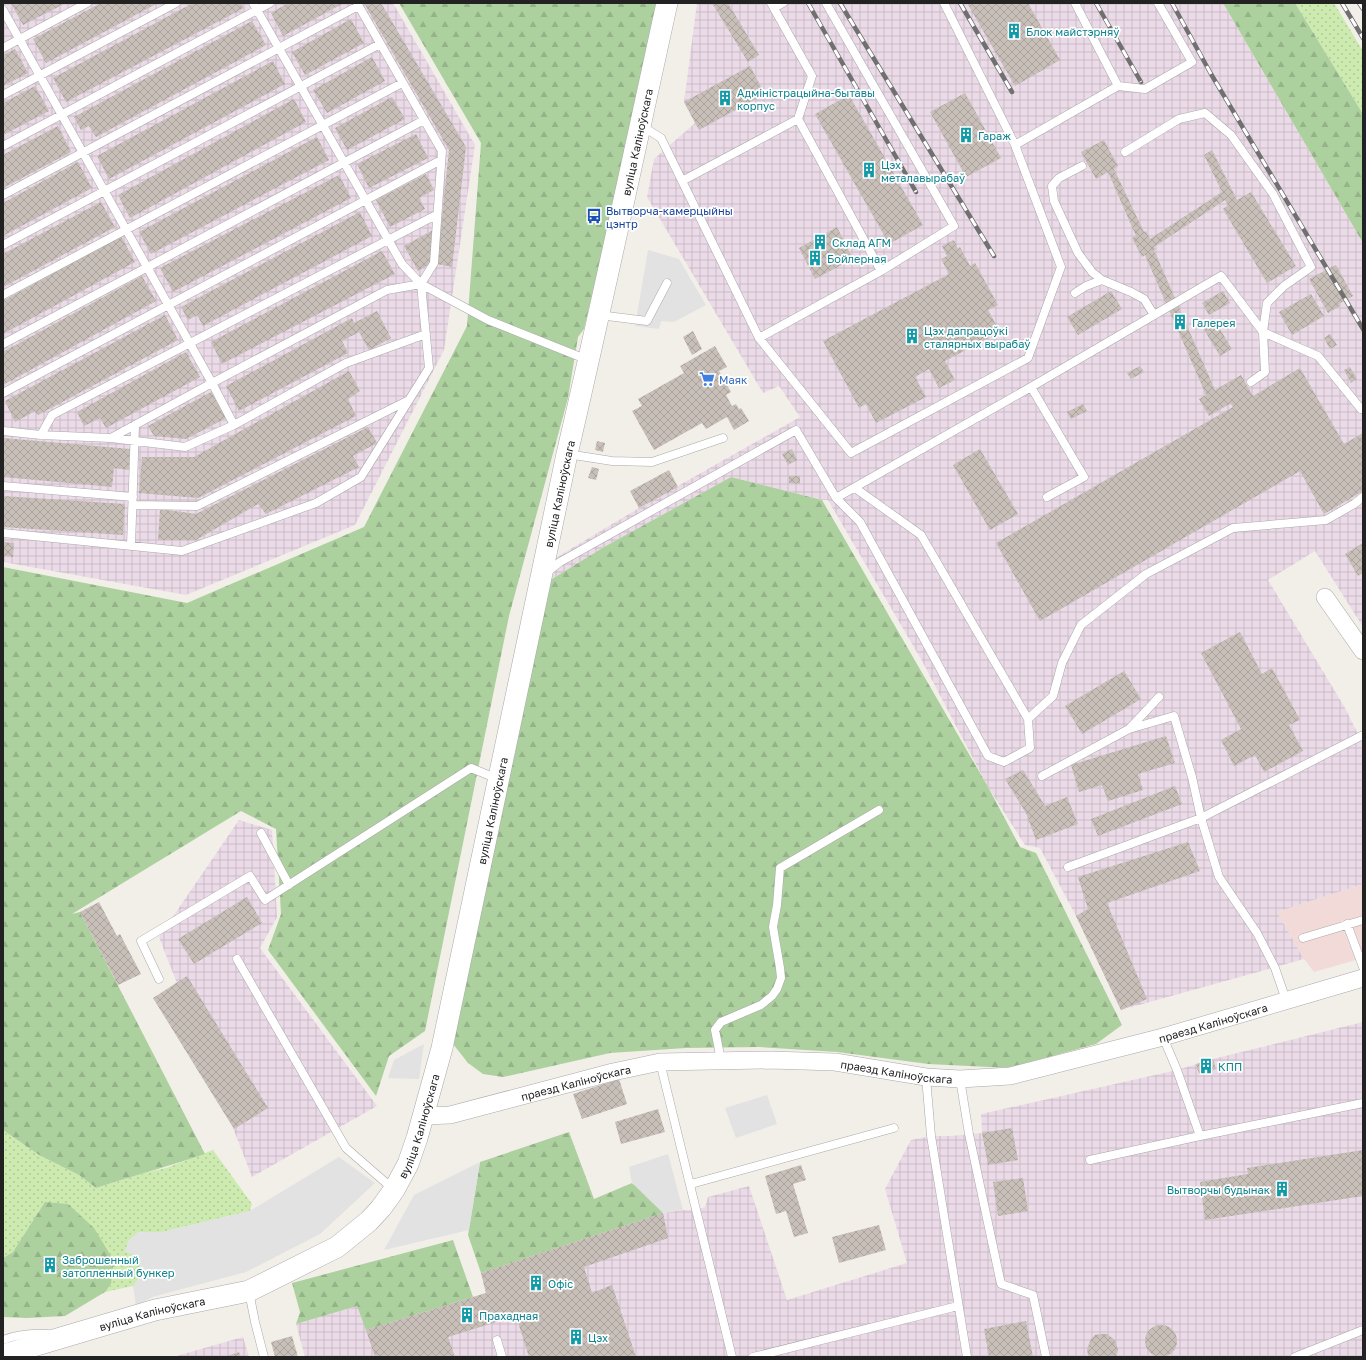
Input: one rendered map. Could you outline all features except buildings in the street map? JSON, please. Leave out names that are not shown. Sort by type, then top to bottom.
[{"type":"street","name":"вуліца Каліноўскага","points":[[4,1352],[69,1336],[155,1310],[249,1291],[337,1247],[369,1221],[381,1208],[394,1190],[408,1164],[424,1116],[442,1048],[567,454],[589,361],[639,125],[667,3]]},
{"type":"street","points":[[1325,597],[1356,635],[1363,651]]},
{"type":"street","name":"праезд Каліноўскага","points":[[424,1116],[450,1115],[613,1072],[660,1062],[721,1060],[835,1062],[926,1077],[960,1079],[1010,1076],[1163,1037],[1363,978]]},
{"type":"lane","points":[[3,48],[87,3]]},
{"type":"lane","points":[[3,95],[176,3]]},
{"type":"lane","points":[[3,146],[255,6],[270,3]]},
{"type":"lane","points":[[682,182],[798,119],[812,76],[773,6],[783,3]]},
{"type":"lane","points":[[759,338],[881,271],[954,226],[826,3]]},
{"type":"lane","points":[[639,125],[661,138],[759,338],[851,452],[1028,358],[1061,267],[1015,145],[944,3]]},
{"type":"lane","points":[[1075,3],[1118,86]]},
{"type":"lane","points":[[1015,145],[1118,86],[1145,89],[1192,62],[1158,3]]},
{"type":"lane","points":[[3,195],[279,48],[358,4],[442,151],[436,215],[434,263],[421,284],[428,368],[361,477],[316,503],[182,551],[3,533]]},
{"type":"lane","points":[[255,6],[402,264],[421,284],[488,320],[589,361]]},
{"type":"lane","points":[[3,10],[169,305],[234,425]]},
{"type":"lane","points":[[3,245],[380,44]]},
{"type":"lane","points":[[3,295],[402,83]]},
{"type":"lane","points":[[1125,152],[1179,120],[1205,113],[1231,134],[1273,194],[1311,267],[1284,286],[1267,303],[1263,332],[1265,372],[1251,382]]},
{"type":"lane","points":[[798,119],[881,271]]},
{"type":"lane","points":[[3,344],[424,120]]},
{"type":"lane","points":[[3,393],[441,160]]},
{"type":"lane","points":[[1082,166],[1059,178],[1052,186],[1054,201],[1078,253],[1092,272],[1102,280],[1132,292],[1144,299],[1154,315]]},
{"type":"lane","points":[[41,435],[52,415],[436,215]]},
{"type":"lane","points":[[836,498],[1031,387],[1221,276],[1263,332],[1318,356],[1361,409],[1363,408]]},
{"type":"lane","points":[[1076,293],[1086,286],[1102,280]]},
{"type":"lane","points":[[598,315],[647,321],[667,283]]},
{"type":"lane","points":[[111,438],[386,290],[421,284]]},
{"type":"lane","points":[[3,431],[41,435],[111,438],[185,447],[234,425],[346,363],[426,334]]},
{"type":"lane","points":[[1031,387],[1084,477],[1047,497]]},
{"type":"lane","points":[[3,486],[133,501],[198,506],[408,400]]},
{"type":"lane","points":[[131,546],[135,425]]},
{"type":"lane","points":[[541,578],[560,562],[796,430],[836,498],[860,522],[988,756],[1004,762],[1030,748],[1028,719],[920,535],[855,488]]},
{"type":"lane","points":[[567,454],[612,461],[652,462],[723,438]]},
{"type":"lane","points":[[1028,719],[1053,696],[1062,663],[1081,625],[1146,574],[1233,528],[1326,520],[1363,497]]},
{"type":"lane","points":[[1129,729],[1159,697]]},
{"type":"lane","points":[[1042,776],[1129,729],[1174,716],[1192,777],[1201,818],[1219,877],[1257,933],[1275,968],[1286,1000]]},
{"type":"lane","points":[[1068,868],[1201,818],[1363,735]]},
{"type":"lane","points":[[159,979],[141,941],[250,876],[265,900],[472,768],[498,779]]},
{"type":"lane","points":[[721,1060],[715,1030],[720,1022],[761,1005],[772,996],[777,989],[781,978],[773,927],[777,905],[780,868],[879,810]]},
{"type":"lane","points":[[261,833],[289,885]]},
{"type":"lane","points":[[1303,938],[1363,920]]},
{"type":"lane","points":[[1347,924],[1363,967]]},
{"type":"lane","points":[[237,959],[346,1148],[394,1190]]},
{"type":"lane","points":[[1163,1037],[1177,1070],[1200,1136]]},
{"type":"lane","points":[[660,1062],[732,1357]]},
{"type":"lane","points":[[926,1077],[931,1136],[966,1357]]},
{"type":"lane","points":[[960,1079],[969,1134],[1001,1284],[1033,1295],[1046,1357]]},
{"type":"lane","points":[[1090,1160],[1363,1103]]},
{"type":"lane","points":[[690,1184],[894,1128]]},
{"type":"lane","points":[[249,1291],[264,1357]]},
{"type":"lane","points":[[753,1357],[958,1306]]},
{"type":"lane","points":[[1295,1357],[1363,1330]]},
{"type":"lane","points":[[497,1340],[502,1357]]},
{"type":"shaded area","points":[[3,3],[393,3],[475,145],[444,350],[355,525],[186,595],[3,562]]},
{"type":"shaded area","points":[[697,3],[1223,3],[1363,243],[1363,627],[1315,551],[1268,580],[1345,708],[1363,744],[1363,884],[1277,912],[1304,959],[1121,1010],[1076,916],[1040,848],[1025,845],[988,787],[922,661],[828,500],[822,500],[731,477],[604,547],[552,579],[547,577],[554,559],[639,508],[800,417],[779,386],[763,393],[647,197],[654,159],[695,123],[684,102]]},
{"type":"shaded area","points":[[648,250],[679,259],[706,305],[674,322],[661,321],[659,329],[635,326]]},
{"type":"shaded area","points":[[239,820],[272,830],[277,917],[260,948],[377,1106],[252,1177],[159,937]]},
{"type":"shaded area","points":[[1363,884],[1363,958],[1314,972],[1304,959],[1277,912]]},
{"type":"shaded area","points":[[1363,1022],[1363,1357],[305,1357],[296,1324],[357,1306],[367,1330],[486,1293],[481,1273],[663,1213],[683,1210],[697,1210],[705,1207],[708,1197],[749,1186],[787,1300],[907,1263],[885,1189],[911,1140],[931,1136],[982,1133],[981,1114],[1177,1070],[1213,1059]]},
{"type":"shaded area","points":[[424,1044],[419,1079],[388,1078],[394,1060]]},
{"type":"shaded area","points":[[767,1095],[777,1124],[736,1138],[725,1108]]},
{"type":"shaded area","points":[[668,1154],[683,1210],[663,1213],[632,1183],[629,1167]]},
{"type":"shaded area","points":[[339,1157],[375,1183],[320,1234],[246,1272],[152,1297],[136,1306],[133,1286],[141,1276],[140,1256],[125,1252],[128,1241],[138,1232],[162,1232],[250,1211]]},
{"type":"shaded area","points":[[480,1162],[469,1230],[384,1250],[414,1195]]},
{"type":"shaded area","points":[[243,1337],[249,1357],[173,1357]]},
{"type":"green space","points":[[399,3],[659,3],[641,87],[584,329],[578,337],[568,398],[509,616],[425,1031],[389,1056],[376,1096],[268,950],[281,914],[276,829],[241,811],[72,914],[80,912],[205,1154],[96,1188],[79,1175],[39,1155],[3,1130],[3,567],[187,603],[364,527],[467,326],[481,143]]},
{"type":"green space","points":[[1223,3],[1295,3],[1363,114],[1363,243]]},
{"type":"green space","points":[[1295,3],[1334,3],[1363,51],[1363,114]]},
{"type":"green space","points":[[731,477],[822,500],[987,785],[1020,847],[1036,853],[1122,1025],[1096,1044],[1009,1068],[928,1064],[837,1052],[760,1047],[686,1048],[610,1053],[503,1077],[483,1074],[468,1063],[453,1044],[543,599],[552,579],[604,547]]},
{"type":"green space","points":[[3,1130],[39,1155],[79,1175],[96,1188],[144,1173],[166,1168],[213,1150],[252,1204],[250,1211],[162,1232],[138,1232],[132,1254],[140,1256],[141,1276],[133,1286],[105,1292],[111,1284],[13,1252],[3,1258]]},
{"type":"green space","points":[[569,1132],[594,1199],[632,1183],[657,1203],[663,1213],[481,1273],[468,1235],[480,1162]]},
{"type":"green space","points":[[45,1202],[68,1204],[94,1228],[114,1261],[111,1284],[105,1292],[65,1316],[27,1318],[3,1317],[3,1258],[13,1252]]},
{"type":"green space","points":[[453,1240],[473,1297],[366,1330],[357,1306],[296,1324],[300,1312],[292,1283]]},
{"type":"railway","points":[[808,3],[916,192]]},
{"type":"railway","points":[[840,3],[994,256]]},
{"type":"railway","points":[[960,3],[1012,92]]},
{"type":"railway","points":[[1096,3],[1141,82]]},
{"type":"railway","points":[[1172,3],[1211,74],[1363,329]]},
{"type":"railway","points":[[1342,3],[1363,38]]},
{"type":"railway","points":[[1359,3],[1363,9]]},
{"type":"place","name":"Блок майстэрняў","points":[[1014,31]]},
{"type":"place","name":"Адміністрацыйна-бытавы корпус","points":[[725,98]]},
{"type":"place","name":"Гараж","points":[[966,135]]},
{"type":"place","name":"Цэх металавырабаў","points":[[869,170]]},
{"type":"place","name":"Вытворча-камерцыйны цэнтр","points":[[594,216]]},
{"type":"place","name":"Склад АГМ","points":[[820,242]]},
{"type":"place","name":"Бойлерная","points":[[815,258]]},
{"type":"place","name":"Галерея","points":[[1180,322]]},
{"type":"place","name":"Цэх дапрацоўкі сталярных вырабаў","points":[[912,336]]},
{"type":"place","name":"Маяк","points":[[707,379]]},
{"type":"place","name":"КПП","points":[[1206,1066]]},
{"type":"place","name":"Вытворчы будынак","points":[[1282,1189]]},
{"type":"place","name":"Заброшенный затопленный бункер","points":[[50,1265]]},
{"type":"place","name":"Офіс","points":[[536,1283]]},
{"type":"place","name":"Прахадная","points":[[467,1315]]},
{"type":"place","name":"Цэх","points":[[576,1337]]}]
